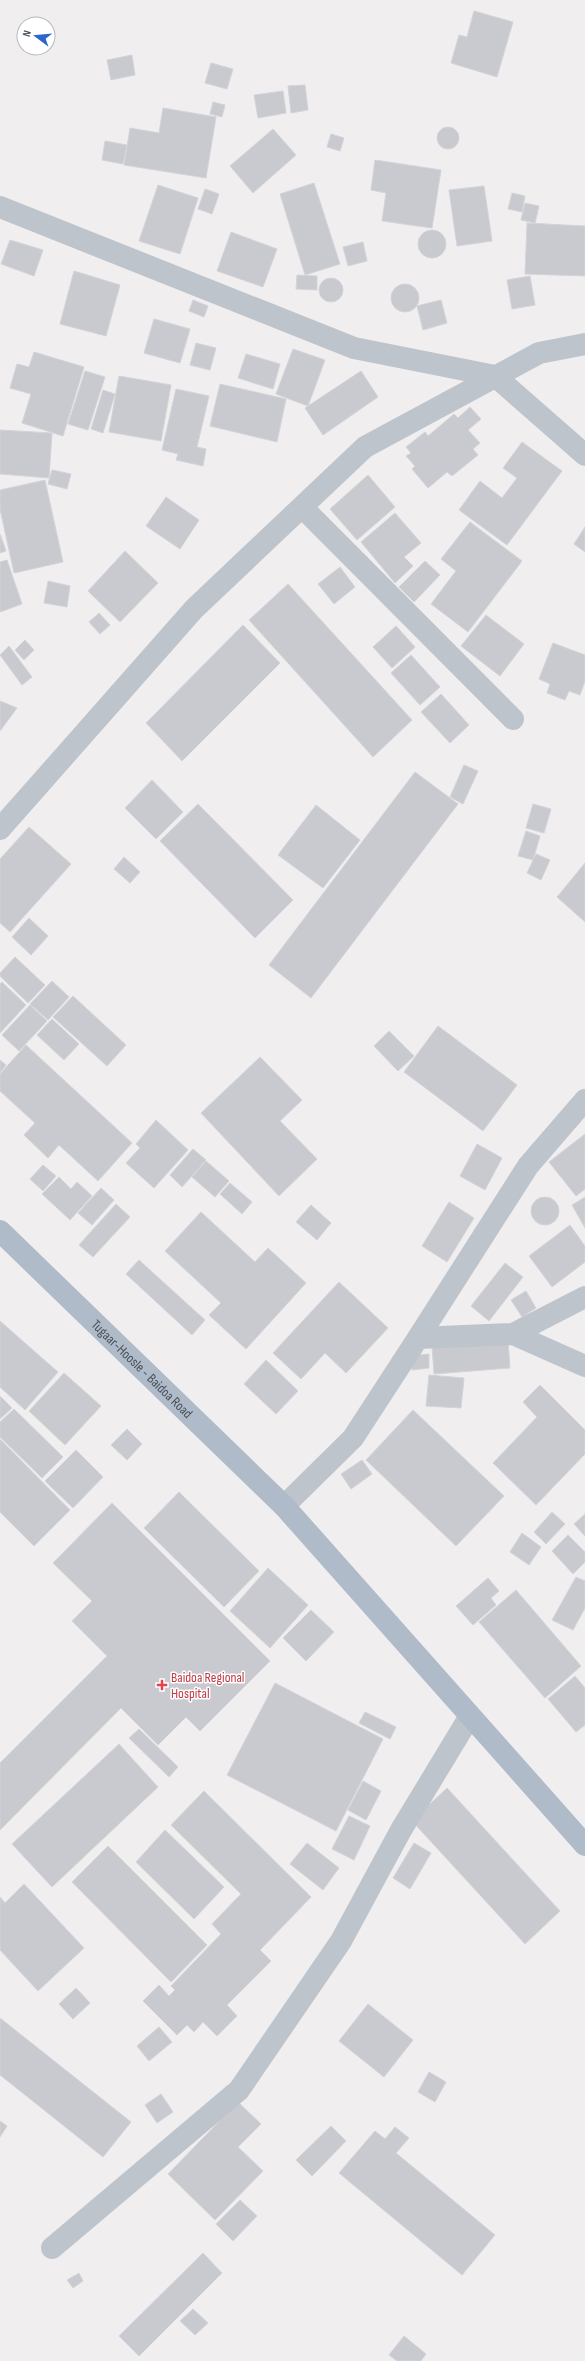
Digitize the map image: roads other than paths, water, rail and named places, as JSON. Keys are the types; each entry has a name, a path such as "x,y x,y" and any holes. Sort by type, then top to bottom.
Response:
{"main road":[{"name":"Tugaar-Hoosle - Baidoa Road","path":"0,1231 284,1506 585,1845"}],"street":[{"path":"0,207 354,348 495,376 585,454"},
{"path":"0,828 194,609 366,447 539,353 585,344"},
{"path":"302,507 513,719"},
{"path":"284,1506 354,1438 528,1166 585,1100"},
{"path":"418,1338 513,1334 585,1297"},
{"path":"513,1334 585,1366"},
{"path":"52,2248 239,2090 341,1941 401,1830 470,1716"}],"place":[{"name":"Baidoa Regional Hospital","path":"162,1685"}]}
